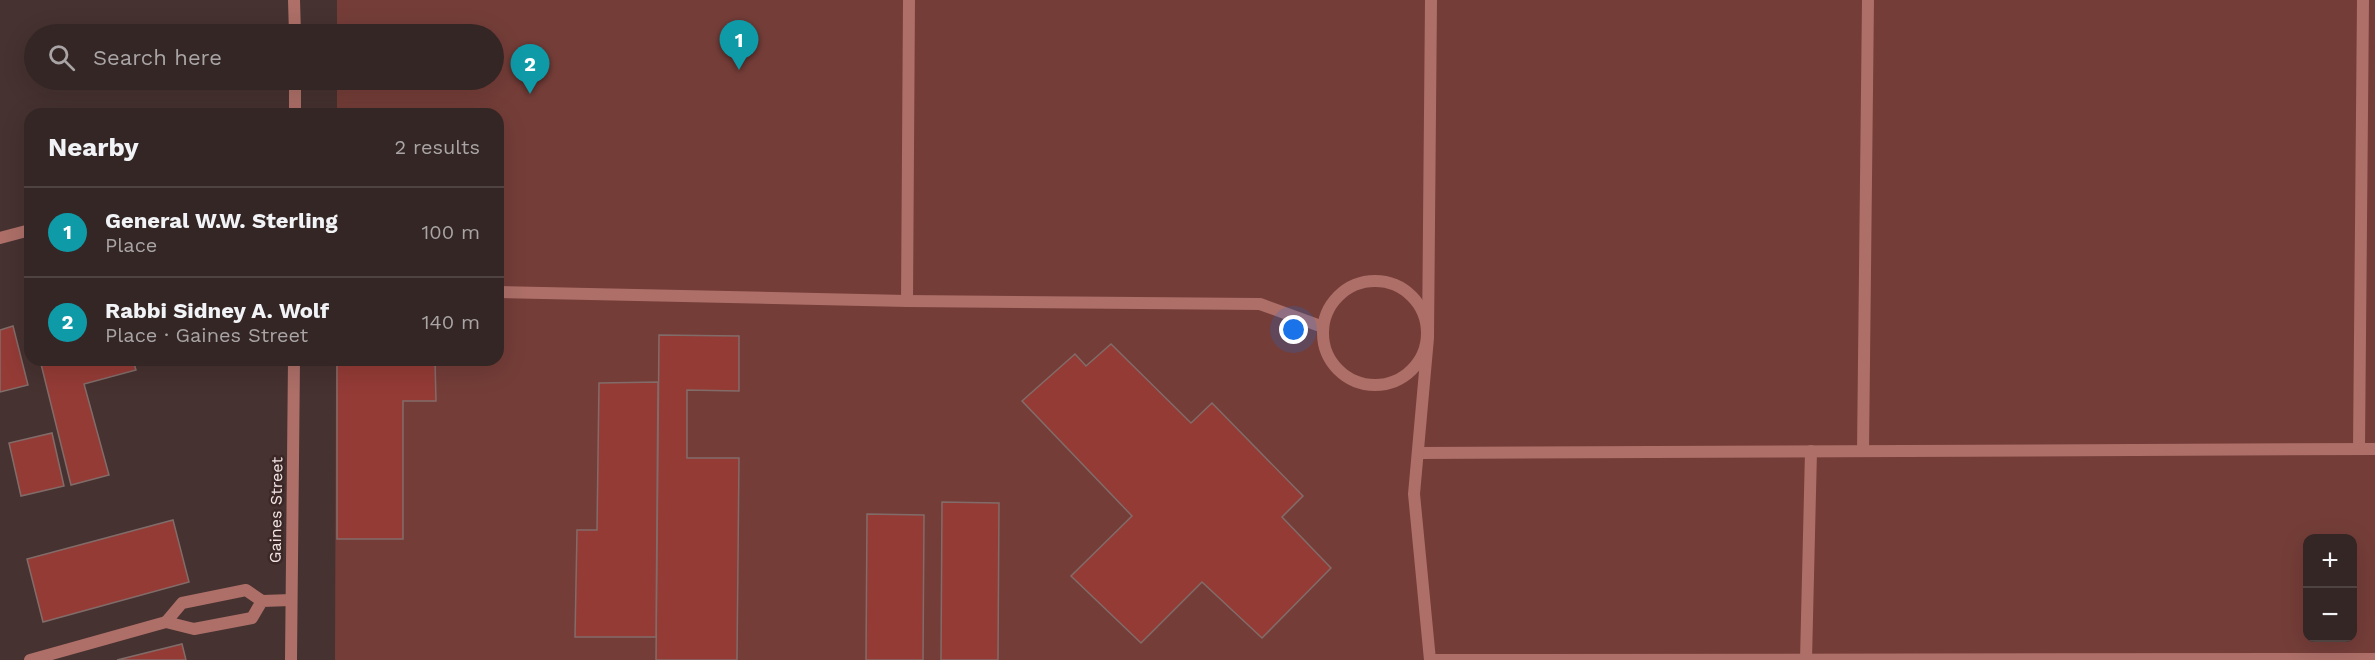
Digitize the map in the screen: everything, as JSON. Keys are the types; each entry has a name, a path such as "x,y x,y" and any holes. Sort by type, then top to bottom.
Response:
{"street":[{"path":"294,0 295,24"},
{"path":"907,301 909,0"},
{"path":"1431,0 1428,338 1414,494 1430,660 2375,659"},
{"path":"1863,451 1868,0"},
{"path":"2359,449 2363,0"},
{"path":"295,90 295,108"},
{"path":"0,238 24,232"},
{"path":"1381,280 1400,286 1416,300 1426,318 1428,338 1422,358 1409,373 1390,383 1370,385 1350,379 1335,366 1324,348 1323,327 1329,308 1342,292 1360,282 1381,280"},
{"path":"504,292 907,301 1260,304 1323,327"},
{"name":"Gaines Street","path":"291,660 294,366"},
{"path":"1418,453 2375,449"},
{"path":"1806,660 1811,452"},
{"path":"166,622 182,603 246,590 262,601 291,600"},
{"path":"30,660 166,622 194,629 252,618 262,601"}],"shaded area":[{"path":"337,0 2375,0 2375,660 335,660 336,366 504,366 504,108 337,108 337,90 504,90 504,24 337,24"}],"building":[{"path":"13,326 28,385 0,392 0,330"},
{"path":"659,335 739,336 739,391 687,390 687,458 739,458 737,660 656,660"},
{"path":"1111,344 1191,423 1212,403 1303,496 1282,517 1331,568 1262,638 1202,582 1141,643 1071,576 1132,516 1022,401 1075,354 1086,366"},
{"path":"41,366 135,366 136,370 84,384 109,475 71,485"},
{"path":"337,366 435,366 436,401 403,401 403,539 337,539"},
{"path":"658,382 656,637 575,637 577,530 597,530 599,383"},
{"path":"52,433 64,486 21,496 9,443"},
{"path":"942,502 999,503 998,660 941,660"},
{"path":"867,514 924,515 923,660 866,660"},
{"path":"173,520 189,582 43,622 27,559"},
{"path":"182,644 186,660 117,660"}],"place":[{"name":"General W.W. Sterling","path":"739,70"},
{"name":"Rabbi Sidney A. Wolf","path":"530,94"}]}
